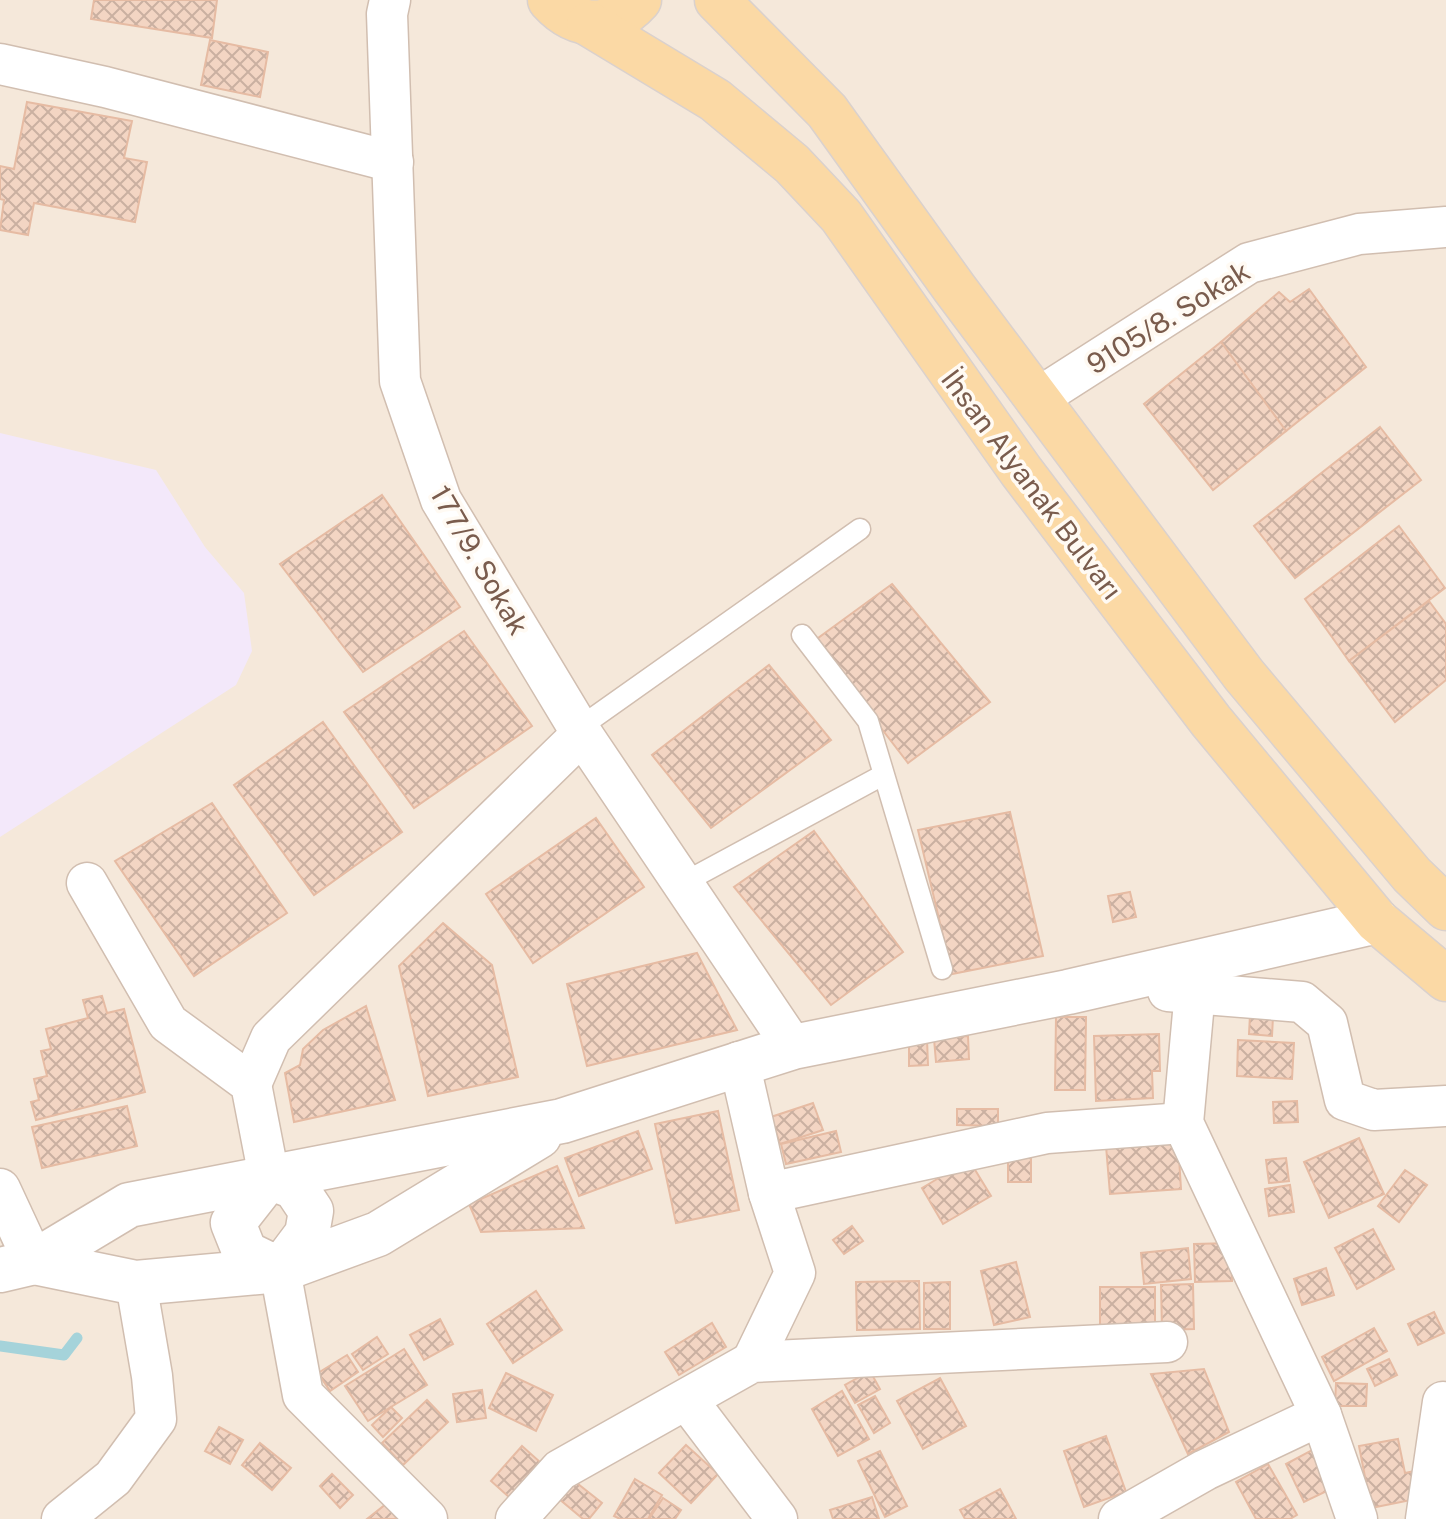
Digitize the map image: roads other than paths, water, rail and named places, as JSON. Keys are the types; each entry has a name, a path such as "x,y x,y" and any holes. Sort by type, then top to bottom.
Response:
{"main road":[{"name":"İhsan Alyanak Bulvarı","path":"550,0 574,20 589,24 715,100 792,164 841,216 914,324 1211,721 1377,921 1446,979"},
{"path":"589,24 610,22 628,12 639,0"},
{"name":"İhsan Alyanak Bulvarı","path":"717,0 739,16 827,111 1244,675 1429,880 1446,908"}],"street":[{"name":"177/9. Sokak","path":"390,0 387,14 400,381 441,500 581,731 793,1047"},
{"path":"0,64 105,87 393,162"},
{"name":"9105/8. Sokak","path":"1038,398 1249,263 1359,234 1446,227"},
{"path":"280,1270 245,1253 233,1223 269,1177 251,1084 271,1038 581,731"},
{"path":"87,883 168,1023 251,1084"},
{"path":"17,1266 129,1205 562,1121 793,1047 1068,992 1377,921"},
{"path":"1068,992 1195,991 1302,1002 1327,1023 1345,1100 1374,1110 1446,1106"},
{"path":"1195,991 1183,1123 1321,1415 1357,1519"},
{"path":"739,1062 769,1193 795,1273 752,1362"},
{"path":"17,1266 136,1283 280,1270 378,1234 562,1121"},
{"path":"769,1193 1047,1133 1183,1123"},
{"path":"269,1177 295,1187 311,1211 307,1234 280,1270 303,1395 427,1519"},
{"path":"0,1189 17,1266"},
{"path":"62,1519 113,1478 156,1419 136,1283"},
{"path":"516,1519 560,1470 752,1362 1167,1342"},
{"path":"1426,1519 1445,1397"},
{"path":"687,1400 777,1519"},
{"path":"1119,1519 1205,1470 1321,1415"}],"lane":[{"path":"581,731 860,529"},
{"path":"802,635 868,721 942,969"},
{"path":"683,883 883,775"}],"waterway":[{"path":"0,1346 64,1355 77,1338"}]}
